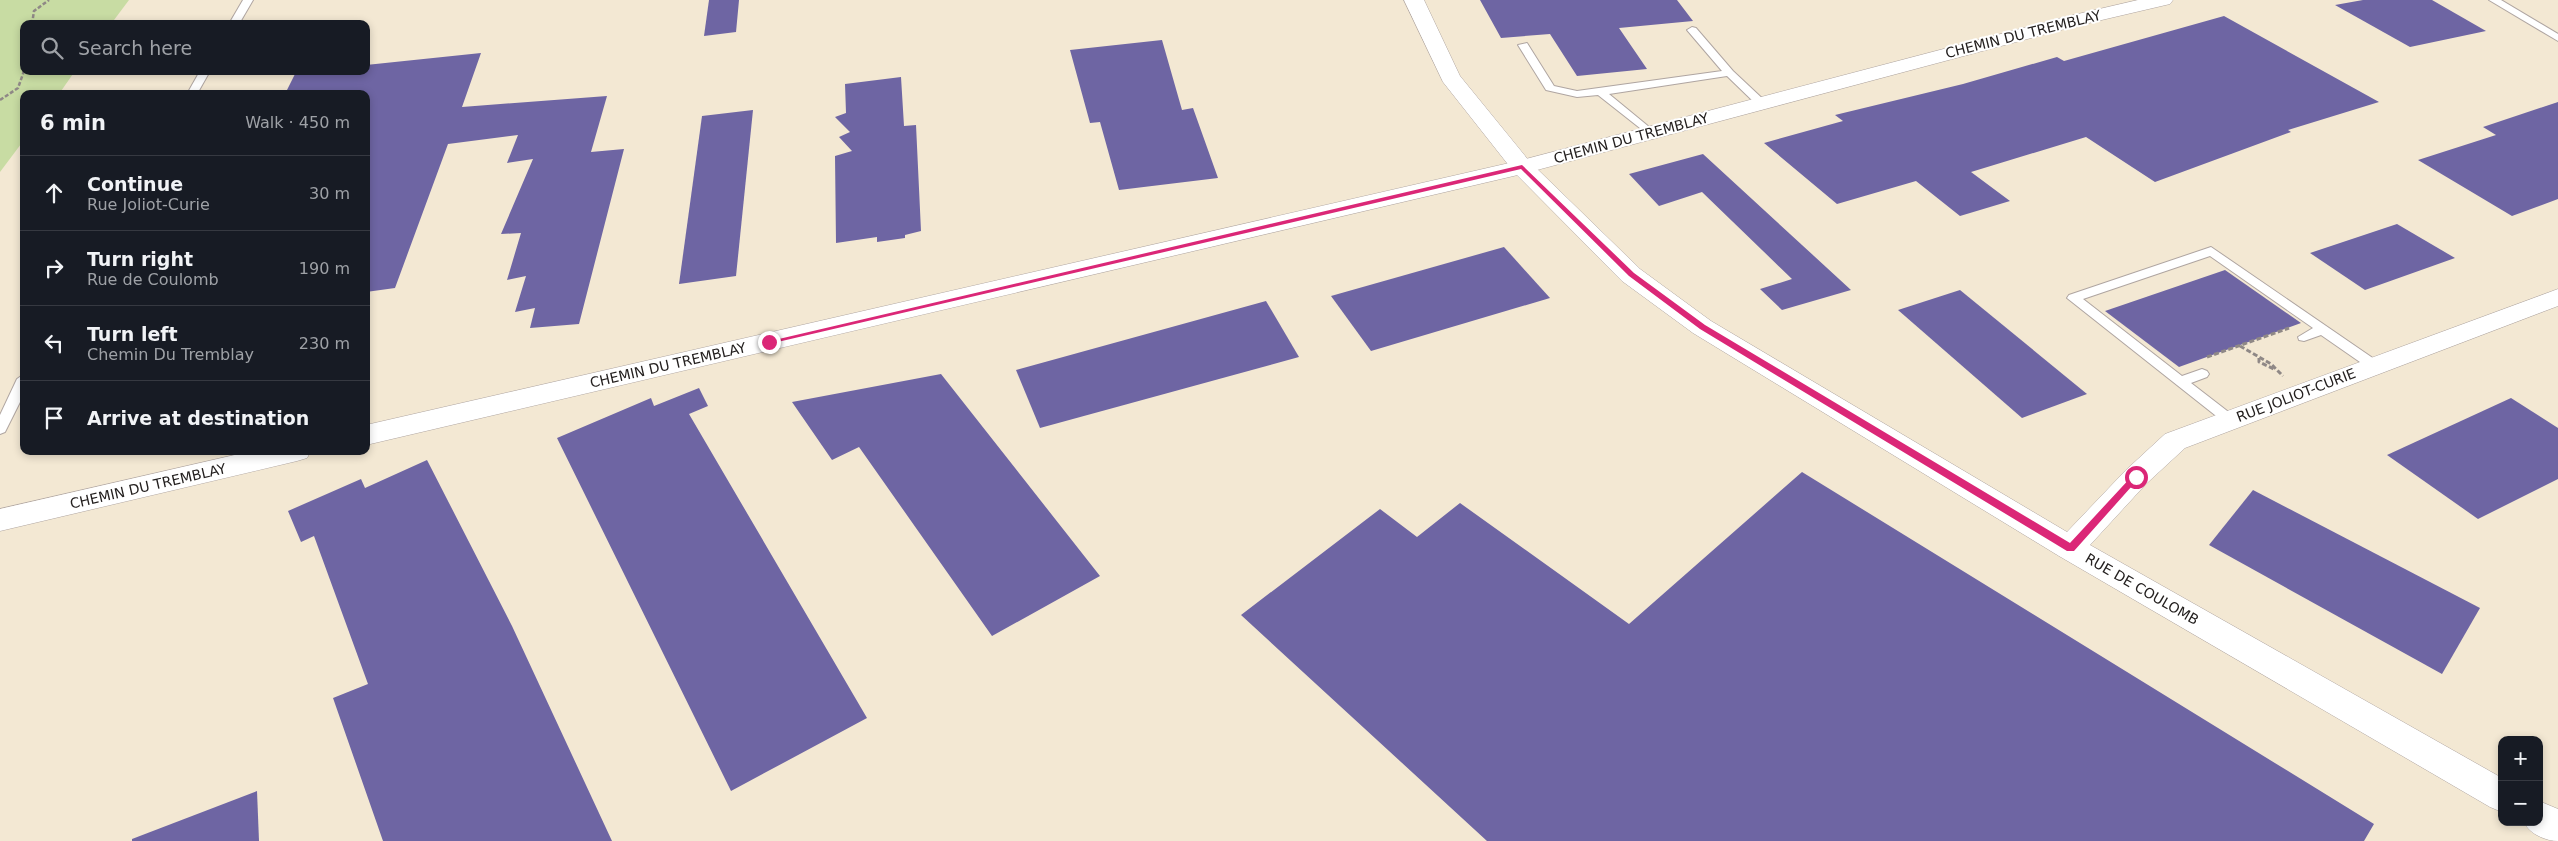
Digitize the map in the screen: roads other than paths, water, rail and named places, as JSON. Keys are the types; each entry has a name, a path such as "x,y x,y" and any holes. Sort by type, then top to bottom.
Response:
{"street":[{"name":"RUE DE COULOMB","path":"1414,0 1450,78 1522,167 1631,274 1702,327 2070,548 2498,794"},
{"name":"CHEMIN DU TREMBLAY","path":"370,434 1522,167 2072,21 2163,0"},
{"name":"RUE JOLIOT-CURIE","path":"2070,548 2136,477 2175,441 2558,297"},
{"name":"CHEMIN DU TREMBLAY","path":"0,520 279,455"},
{"path":"2543,819 2558,828"}],"lane":[{"path":"236,20 248,0"},
{"path":"2494,0 2558,38"},
{"path":"1692,30 1729,73 1761,103"},
{"path":"1523,45 1550,88 1577,94 1729,73"},
{"path":"194,90 203,75"},
{"path":"1600,92 1650,133"},
{"path":"2230,420 2073,298 2211,252 2375,366"},
{"path":"2304,337 2322,329"},
{"path":"2181,381 2202,374"},
{"path":"0,429 20,387"}]}
